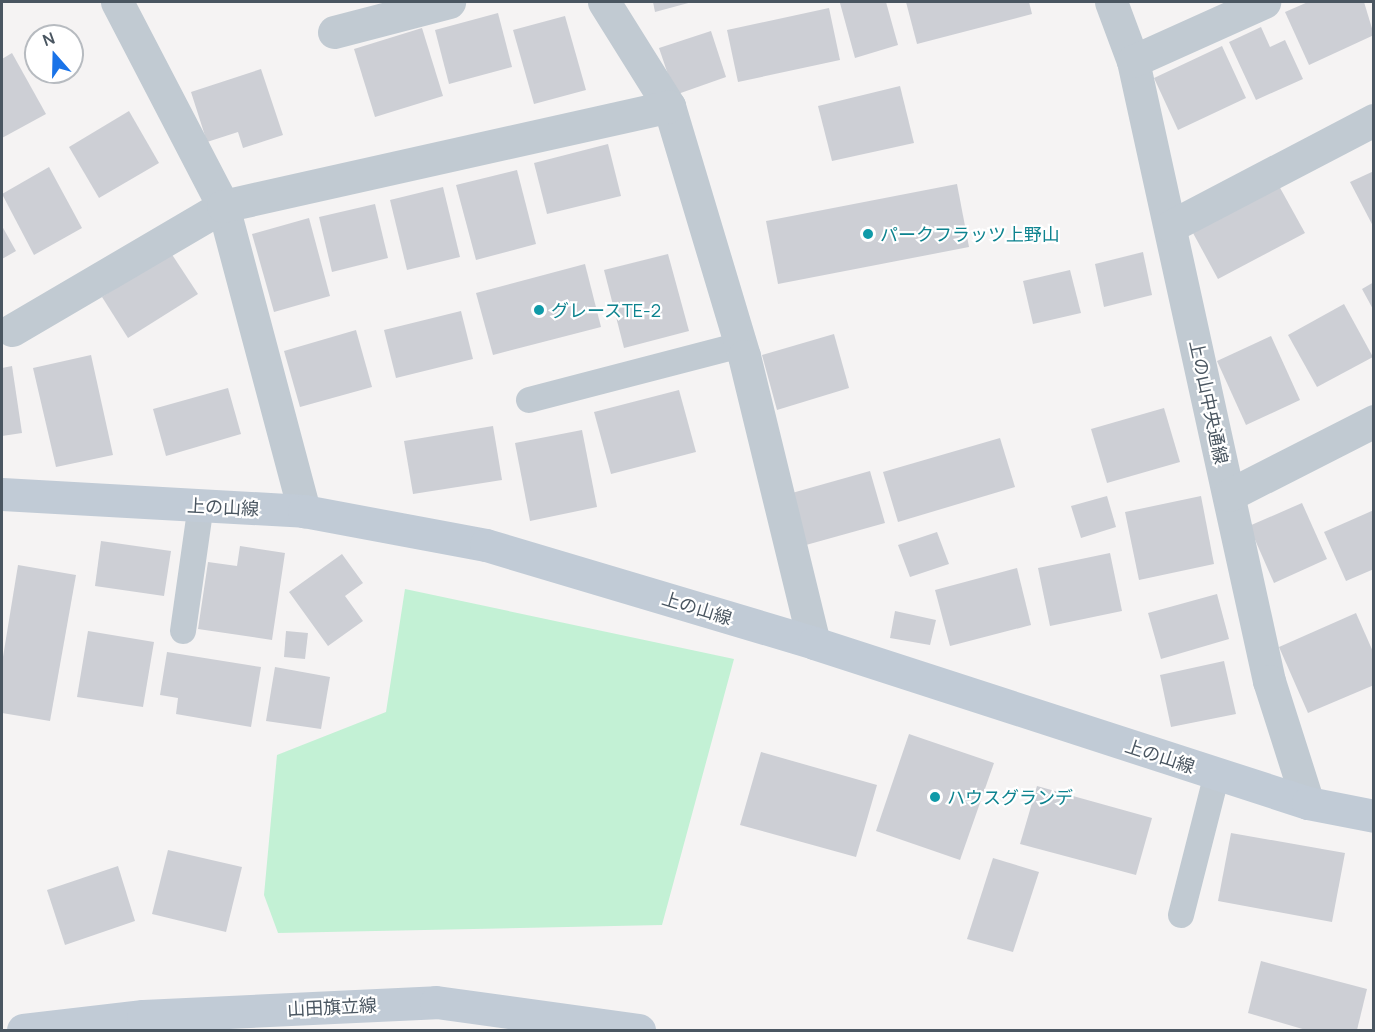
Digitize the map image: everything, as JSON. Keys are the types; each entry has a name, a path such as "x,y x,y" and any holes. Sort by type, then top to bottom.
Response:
{"street":[{"path":"117,2 223,206 304,511"},
{"path":"334,33 449,2"},
{"path":"604,2 669,106 740,345 814,643"},
{"name":"上の山中央通線","path":"1111,2 1132,61 1171,226 1269,681 1308,803"},
{"path":"1132,61 1264,2"},
{"path":"12,330 223,206 669,106"},
{"path":"1171,226 1374,120"},
{"path":"1229,495 1374,421"},
{"name":"上の山線","path":"2,494 304,511 486,545 814,643 1308,803 1374,816"},
{"name":"山田旗立線","path":"23,1030 143,1016 436,1002 639,1030"}],"lane":[{"path":"529,400 740,345"},
{"path":"183,631 201,505"},
{"path":"1181,915 1217,774"}],"green space":[{"path":"405,589 734,659 662,925 278,933 264,895 277,755 386,712"}],"building":[{"path":"653,2 692,2 655,12"},
{"path":"886,2 898,45 855,58 840,3"},
{"path":"906,2 1029,2 1032,14 917,44"},
{"path":"1308,2 1364,2 1374,35 1309,65 1285,12"},
{"path":"829,8 840,60 738,82 727,30"},
{"path":"498,13 512,67 449,84 435,30"},
{"path":"565,16 586,90 534,104 513,30"},
{"path":"1261,27 1270,47 1285,40 1303,79 1256,100 1229,42"},
{"path":"422,28 443,96 375,117 354,49"},
{"path":"711,31 726,77 675,95 659,48"},
{"path":"1222,46 1246,98 1178,130 1154,78"},
{"path":"12,53 24,75 24,84 29,84 46,114 2,138 2,59"},
{"path":"261,69 283,135 243,148 238,132 207,142 191,92"},
{"path":"900,86 914,143 832,161 818,106"},
{"path":"129,111 159,163 99,198 69,147"},
{"path":"608,144 621,196 547,214 534,163"},
{"path":"49,167 82,228 34,255 2,194"},
{"path":"517,170 536,244 476,260 456,185"},
{"path":"1374,171 1374,228 1350,182"},
{"name":"パークフラッツ上野山","path":"957,184 969,247 778,284 766,221"},
{"path":"1279,186 1305,233 1218,279 1193,233"},
{"path":"443,187 460,257 407,270 390,200"},
{"path":"375,204 388,258 332,272 319,217"},
{"path":"309,218 330,296 274,312 252,234"},
{"path":"2,226 16,251 2,259"},
{"path":"1143,252 1152,295 1104,307 1095,264"},
{"path":"171,253 198,294 128,338 102,297"},
{"path":"668,254 689,331 624,348 604,270"},
{"name":"グレースTE-2","path":"585,264 601,327 493,355 476,293"},
{"path":"1070,270 1081,313 1033,324 1023,281"},
{"path":"1374,282 1374,311 1362,289"},
{"path":"1344,304 1373,357 1317,387 1288,335"},
{"path":"461,311 473,359 396,378 384,330"},
{"path":"356,330 372,387 300,407 284,351"},
{"path":"834,334 849,388 777,410 762,355"},
{"path":"1271,336 1300,400 1246,425 1217,361"},
{"path":"91,355 113,455 56,467 33,368"},
{"path":"12,366 22,433 2,436 2,368"},
{"path":"228,388 241,434 166,456 153,409"},
{"path":"679,390 696,452 611,474 594,412"},
{"path":"1164,408 1180,462 1107,483 1091,429"},
{"path":"493,426 502,480 413,494 404,441"},
{"path":"582,430 597,507 530,521 515,443"},
{"path":"1000,438 1015,487 898,522 883,472"},
{"path":"870,471 885,523 806,545 792,493"},
{"path":"1107,496 1116,527 1081,538 1071,506"},
{"path":"1201,496 1214,564 1139,580 1125,512"},
{"path":"1302,503 1327,559 1274,583 1249,526"},
{"path":"1374,510 1374,569 1346,581 1324,532"},
{"path":"937,532 949,564 910,577 898,545"},
{"path":"101,541 171,551 164,596 95,586"},
{"path":"240,546 285,553 272,640 198,629 208,562 237,566"},
{"path":"1110,553 1122,611 1050,626 1038,568"},
{"path":"342,554 363,583 345,596 363,621 328,646 289,592"},
{"path":"18,565 76,575 50,721 2,713 2,663"},
{"path":"1017,568 1031,625 950,646 935,590"},
{"path":"1217,594 1229,639 1161,659 1148,613"},
{"path":"895,611 936,620 930,645 890,638"},
{"path":"1356,613 1374,654 1374,685 1308,713 1279,647"},
{"path":"88,631 154,642 143,707 77,697"},
{"path":"286,631 308,633 305,659 284,657"},
{"path":"167,652 261,667 251,727 176,714 178,698 160,695"},
{"path":"1224,661 1236,714 1171,727 1160,675"},
{"path":"275,667 330,677 321,729 266,721"},
{"name":"ハウスグランデ","path":"909,734 994,763 960,860 876,831"},
{"path":"761,752 877,785 856,857 740,825"},
{"path":"1037,786 1152,818 1136,875 1020,844"},
{"path":"1231,833 1345,853 1332,922 1218,901"},
{"path":"168,850 242,867 226,932 152,914"},
{"path":"993,858 1039,872 1013,952 967,939"},
{"path":"118,866 135,921 65,945 47,890"},
{"path":"1261,961 1367,989 1357,1030 1306,1030 1248,1013"}],"place":[{"name":"パークフラッツ上野山","path":"868,234"},
{"name":"グレースTE-2","path":"539,310"},
{"name":"ハウスグランデ","path":"935,797"}]}
